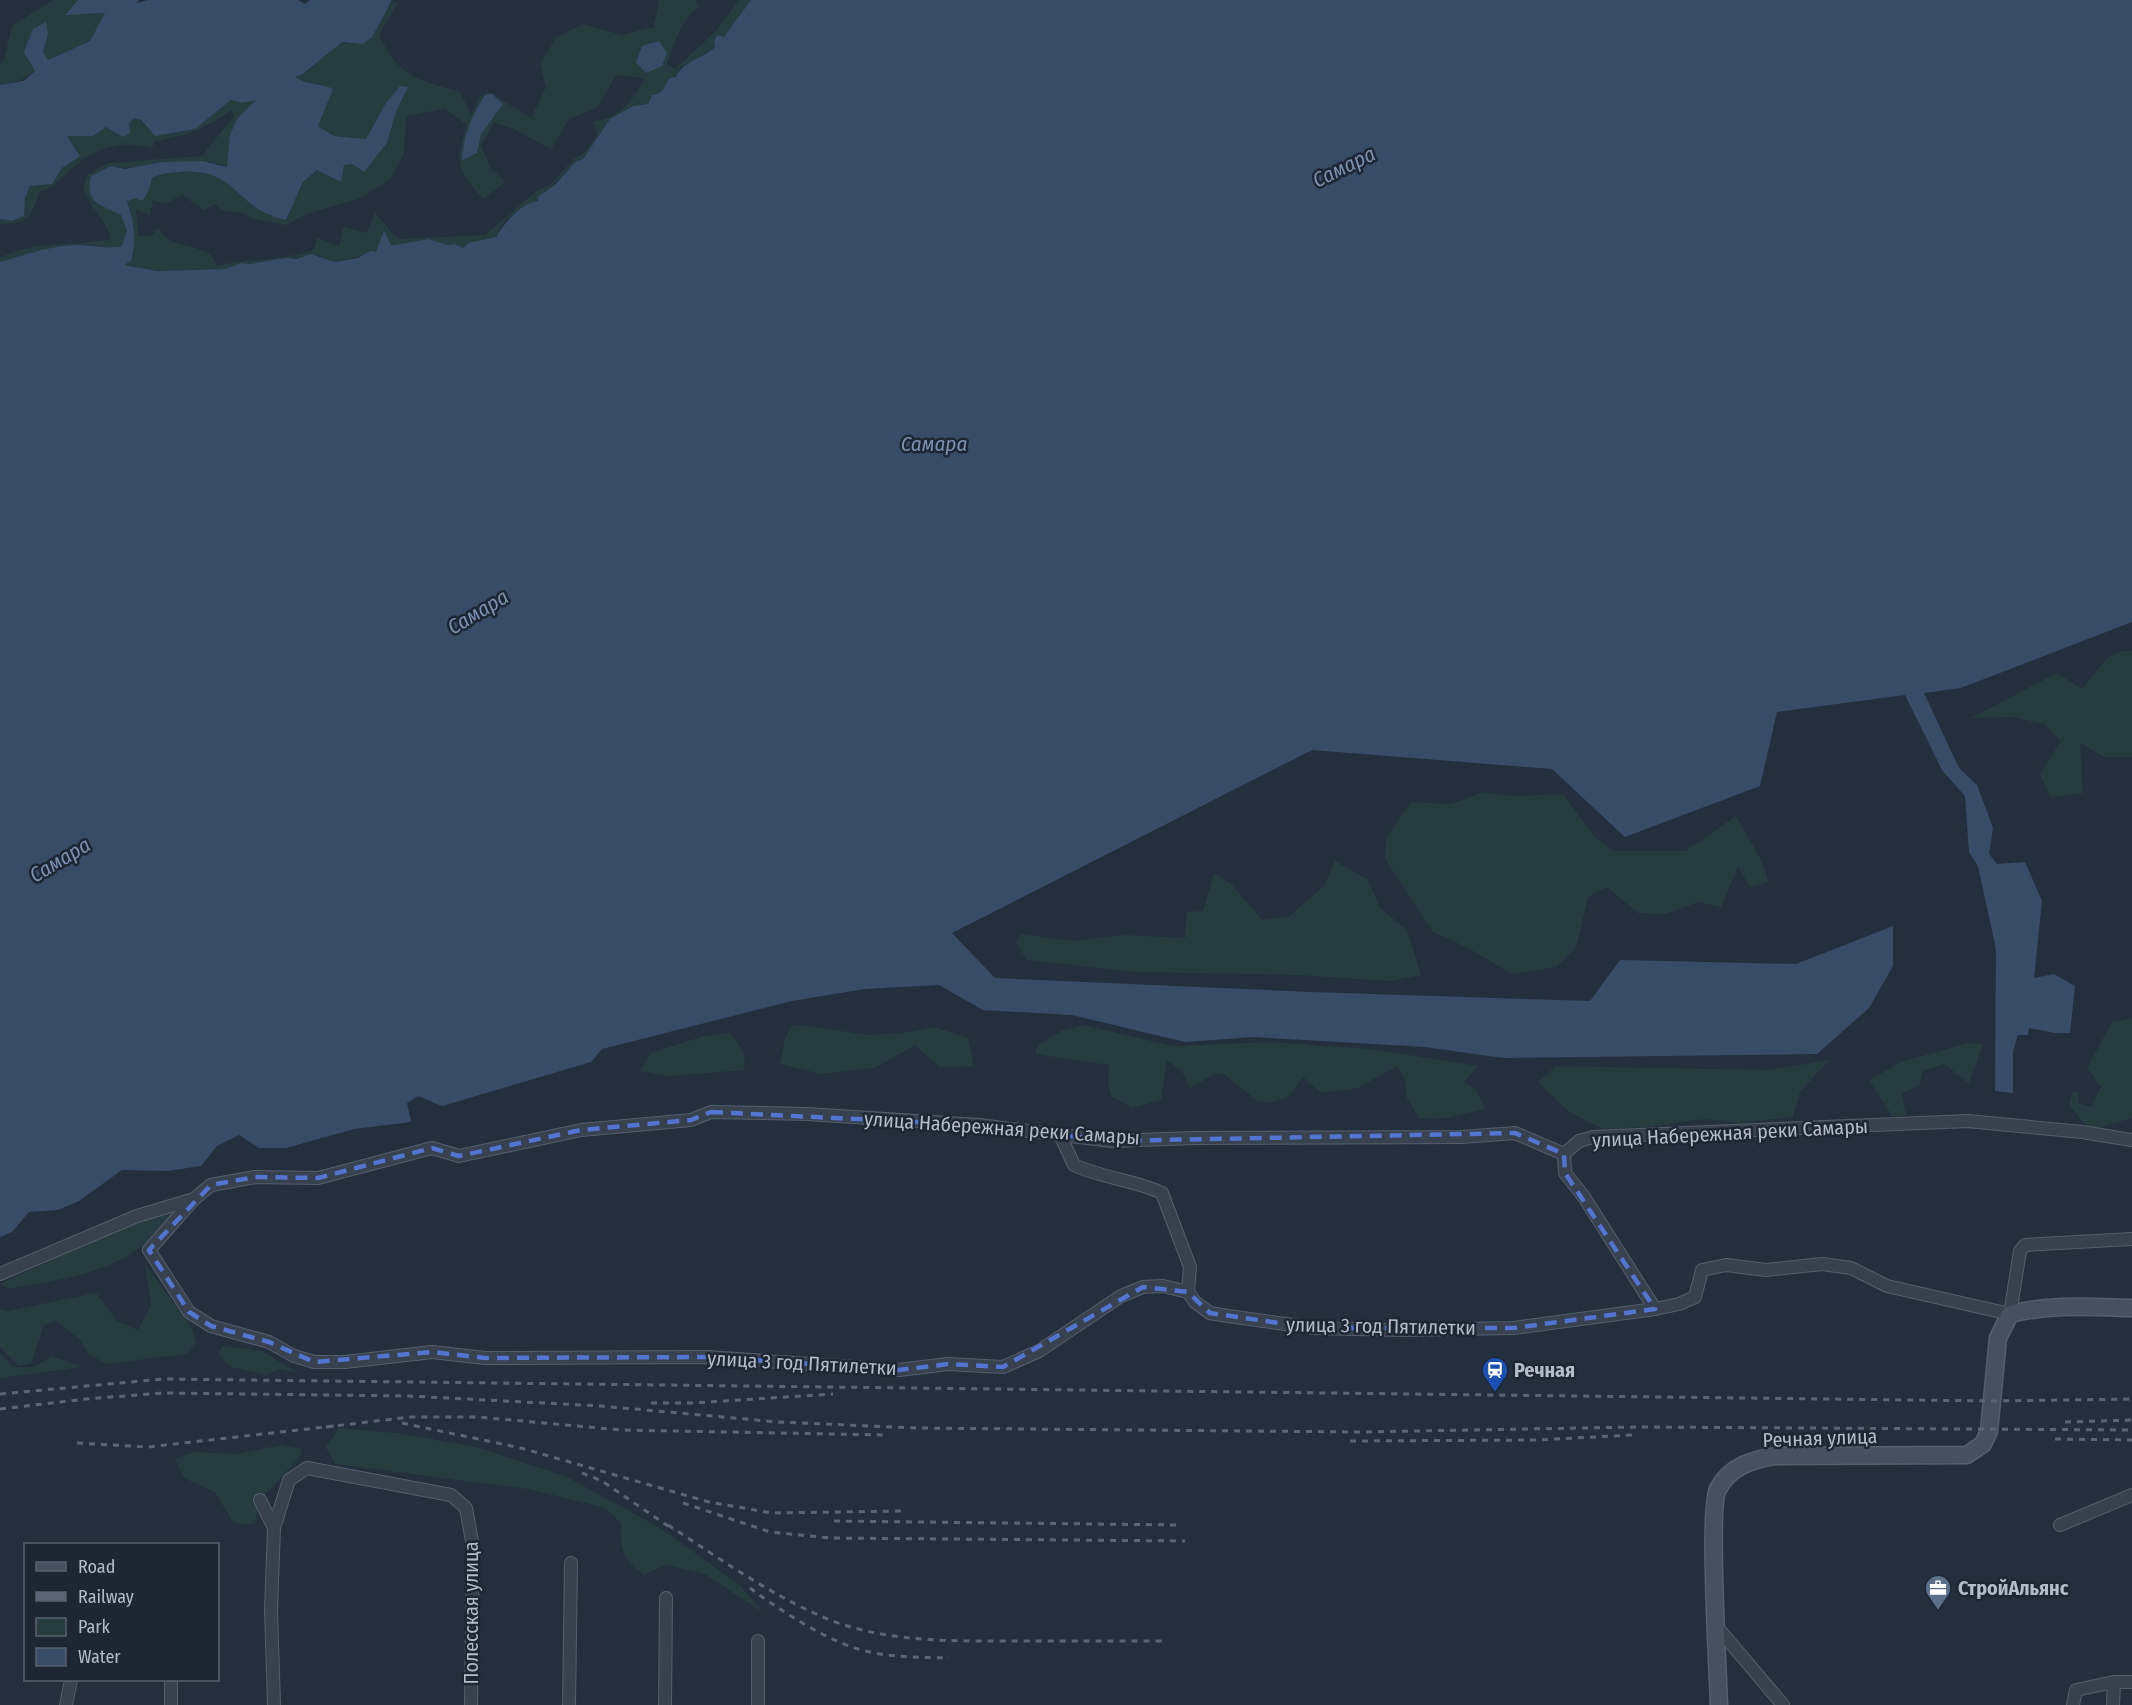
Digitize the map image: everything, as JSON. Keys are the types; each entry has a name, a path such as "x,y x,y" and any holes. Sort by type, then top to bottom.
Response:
{"street":[{"name":"улица Набережная реки Самары","path":"0,1274 137,1216 194,1199 211,1185 255,1177 318,1178 432,1148 459,1156 581,1130 691,1120 711,1112 807,1114 1059,1133 1112,1141 1462,1137 1515,1133 1564,1154 1579,1142 1593,1137 1968,1122 2082,1132 2132,1140"},
{"path":"1059,1133 1074,1165 1097,1176 1149,1187 1162,1193 1190,1267 1188,1292"},
{"path":"1564,1154 1565,1173 1584,1197 1655,1309"},
{"name":"улица 3 год Пятилетки","path":"194,1199 149,1250 189,1312 211,1326 269,1341 294,1356 314,1362 345,1362 432,1352 485,1358 708,1358 899,1370 948,1364 1003,1367 1039,1351 1132,1291 1143,1287 1163,1286 1188,1292 1195,1302 1210,1313 1314,1328 1514,1328 1679,1304 1695,1297 1702,1270 1725,1265 1766,1270 1822,1264 1851,1268 1887,1286 2010,1314"},
{"path":"2132,1239 2025,1245 2020,1251 2010,1314 2067,1306 2132,1308"},
{"name":"Речная улица","path":"1719,1705 1714,1527 1717,1490 1734,1468 1775,1456 1967,1455 1983,1444 1990,1424 1998,1338 2010,1314"},
{"name":"Полесская улица","path":"274,1528 289,1480 307,1468 451,1495 466,1508 473,1547 471,1705"},
{"path":"2060,1525 2132,1495"},
{"path":"260,1500 274,1528 271,1610 274,1705"},
{"path":"569,1705 571,1563"},
{"path":"665,1705 666,1598"},
{"path":"1718,1628 1782,1705"},
{"path":"758,1641 758,1705"},
{"path":"66,1705 71,1681"},
{"path":"171,1681 171,1705"},
{"path":"2113,1705 2114,1682"},
{"path":"2073,1705 2076,1690 2114,1682 2132,1682"}],"highlighted area":[{"path":"711,1112 979,1125 1112,1141 1515,1133 1564,1154 1565,1173 1655,1309 1514,1328 1402,1330 1314,1328 1210,1313 1188,1292 1143,1287 1003,1367 948,1364 899,1370 708,1357 485,1358 432,1352 314,1362 269,1342 211,1326 189,1312 149,1250 211,1185 255,1177 318,1178 432,1148 459,1156 581,1130 691,1120"}],"green space":[{"path":"53,0 78,0 65,14 106,13 90,41 48,60 43,53 48,34 34,70 23,79 0,85 0,64 4,60 12,26"},
{"path":"392,0 397,3 379,35 386,49 402,68 421,80 460,92 471,115 478,99 488,91 531,118 546,87 540,63 557,37 583,24 622,35 654,27 659,0 695,0 699,6 683,25 667,64 675,69 716,31 738,0 751,0 724,38 718,35 715,47 680,68 676,77 648,104 633,106 610,119 583,159 575,162 538,201 525,206 505,221 497,234 490,239 463,249 428,239 391,245 384,232 376,252 335,262 317,255 250,264 242,263 225,269 157,271 124,265 132,215 127,200 149,190 152,178 156,176 179,172 199,172 214,176 226,182 256,208 286,220 303,182 317,170 341,182 344,165 352,164 363,172 387,143 396,112 408,87 366,139 334,136 318,126 326,108 323,85 303,82 295,77 304,74 342,42 352,43 393,3","holes":["616,75 645,78 625,107 611,117 593,121 597,135 584,153 574,159 550,185 538,190 485,235 398,239 375,213 367,233 343,227 339,246 317,238 314,250 302,254 217,266 214,259 203,250 174,242 167,238 159,228 151,236 139,236 136,210 150,215 153,200 165,204 182,195 204,210 216,204 223,211 242,213 258,220 287,225 304,215 361,198 391,178 404,153 406,116 445,109 467,125 461,148 460,165 468,181 484,199 505,182 490,167 481,145 494,123 512,128 551,149 569,119 598,107"]},
{"path":"231,100 242,103 256,100 233,130 227,167 198,161 125,168 111,166 94,202 121,215 127,231 122,246 65,246 0,262 0,258 13,252 40,246 111,239 106,225 83,188 87,175 109,163 202,156 234,116 232,110 195,131 155,141 152,148 122,145 93,153 84,158 56,184 39,193 27,218 23,221 0,224 0,219 11,221 31,186 52,184 62,168 79,156 67,136 93,136 105,127 113,130 129,123 134,118 140,120 155,136 195,129"},
{"path":"2123,651 2132,651 2132,757 2104,757 2080,743 2083,793 2050,797 2040,774 2061,741 2044,724 2014,717 1971,718 2057,673 2082,689 2107,658"},
{"path":"1484,792 1513,796 1563,794 1594,836 1613,851 1686,851 1736,816 1761,860 1769,882 1750,887 1738,867 1721,907 1698,902 1666,914 1638,913 1607,887 1588,897 1576,948 1556,967 1512,974 1468,948 1433,932 1385,859 1386,838 1411,802 1451,804"},
{"path":"1335,861 1367,879 1381,909 1407,930 1421,975 1389,981 1298,975 1137,972 1027,960 1016,943 1021,934 1073,941 1123,935 1185,938 1187,912 1203,911 1214,873 1232,885 1262,920 1288,917 1324,886"},
{"path":"2132,1018 2132,1118 2090,1130 2069,1105 2072,1092 2079,1091 2078,1103 2091,1107 2101,1087 2087,1068 2112,1022"},
{"path":"803,1025 867,1035 903,1033 934,1027 968,1038 974,1066 939,1067 915,1045 875,1068 821,1074 780,1064 785,1039 791,1026"},
{"path":"1084,1025 1172,1046 1271,1042 1372,1049 1478,1066 1464,1082 1475,1089 1486,1109 1447,1118 1420,1119 1406,1096 1405,1079 1397,1066 1358,1088 1321,1093 1303,1077 1289,1097 1269,1103 1257,1101 1224,1074 1216,1073 1190,1088 1183,1073 1167,1060 1161,1100 1132,1108 1111,1096 1108,1085 1109,1065 1035,1054 1038,1045 1061,1031"},
{"path":"730,1033 744,1054 744,1070 669,1076 640,1071 651,1053 704,1036"},
{"path":"1969,1043 1983,1044 1969,1083 1944,1064 1923,1071 1919,1086 1902,1093 1906,1115 1892,1116 1869,1080 1901,1062"},
{"path":"1829,1060 1800,1092 1793,1117 1738,1123 1705,1119 1644,1127 1603,1129 1568,1111 1538,1082 1556,1066 1770,1070"},
{"path":"176,1208 170,1218 146,1242 129,1255 111,1264 71,1277 8,1289 0,1284 126,1226"},
{"path":"145,1264 192,1328 196,1344 186,1354 106,1364 89,1354 79,1339 55,1320 44,1325 31,1363 19,1366 0,1347 0,1309 8,1311 96,1293 117,1321 138,1330 151,1305"},
{"path":"223,1346 262,1351 298,1373 279,1369 267,1375 231,1367 220,1356 219,1351"},
{"path":"0,1352 12,1367 34,1367 52,1356 82,1367 0,1378"},
{"path":"339,1428 396,1433 476,1447 565,1476 660,1528 740,1585 762,1612 705,1574 666,1565 644,1575 631,1564 624,1553 621,1523 606,1508 528,1489 335,1464 326,1447"},
{"path":"281,1445 302,1449 298,1459 260,1500 255,1523 244,1525 233,1522 215,1492 184,1478 175,1459 195,1452 237,1454"}],"water":[{"name":"Самара","path":"78,0 139,0 136,3 148,0 298,0 305,4 310,0 392,0 372,37 363,44 342,42 303,74 295,77 333,89 318,126 334,136 366,139 386,103 400,86 408,87 396,112 387,143 364,172 352,164 344,165 341,182 317,170 303,182 286,220 256,208 226,182 214,176 199,172 179,172 152,178 149,190 142,201 136,198 127,201 133,223 134,245 131,261 124,265 157,271 225,269 242,263 296,259 311,254 335,262 358,258 370,251 376,252 384,230 391,245 428,239 448,245 455,244 463,248 469,243 496,237 514,214 538,201 539,196 555,185 575,162 583,159 610,119 633,106 648,104 652,95 662,91 670,78 676,77 683,67 715,47 714,41 717,35 724,37 751,0 2132,0 2132,622 1961,688 1924,693 1959,768 1977,785 1993,828 1989,854 1997,864 2025,862 2042,901 2034,978 2054,974 2075,986 2070,1033 2055,1033 2029,1028 2028,1035 2018,1035 2013,1051 2013,1093 1995,1091 1996,949 1978,866 1969,852 1965,796 1942,770 1905,695 1777,712 1760,786 1625,837 1552,769 1312,750 952,933 995,978 1310,992 1590,1001 1620,960 1796,964 1893,926 1893,966 1869,1008 1817,1054 1503,1058 1425,1047 1253,1037 1185,1042 1072,1015 983,1010 939,985 865,989 792,1001 602,1049 591,1062 442,1106 418,1096 407,1103 411,1122 354,1129 286,1148 259,1148 239,1135 217,1146 201,1166 167,1171 122,1170 79,1201 58,1210 29,1212 12,1232 0,1237 0,262 56,247 122,246 127,231 121,215 100,205 92,198 91,176 111,166 125,169 163,162 202,161 227,167 230,135 237,119 256,100 242,103 231,100 195,129 155,136 141,120 134,118 129,123 130,133 123,137 106,127 93,136 67,136 80,156 62,168 52,184 30,186 25,197 24,216 11,221 0,219 0,85 24,81 35,71 24,52 33,29 46,22 48,34 43,52 48,60 90,41 105,13 65,15"},
{"path":"659,41 667,53 662,66 646,73 636,62 642,46"},
{"path":"492,94 503,104 481,134 477,153 462,160 464,143 472,118 485,95"}],"railway":[{"path":"0,1394 163,1379 1993,1401 2132,1399"},
{"path":"0,1409 163,1393 409,1396 601,1406 778,1422 916,1428 1360,1432 1638,1427 2132,1430"},
{"path":"651,1403 693,1403 833,1394"},
{"path":"326,1427 410,1417 478,1417 621,1430 885,1435"},
{"path":"2065,1422 2132,1420"},
{"path":"402,1423 521,1448 709,1502 772,1513 902,1511"},
{"path":"77,1443 148,1447 334,1426"},
{"path":"1350,1441 1536,1440 1632,1435"},
{"path":"2055,1439 2132,1440"},
{"path":"582,1473 602,1481 674,1530"},
{"path":"683,1503 770,1532 830,1538 1185,1541"},
{"path":"834,1521 1179,1525"},
{"path":"668,1525 784,1598 825,1618 872,1632 944,1640 1163,1641"},
{"path":"750,1588 802,1623 858,1649 881,1654 949,1658"}],"place":[{"name":"Речная","path":"1495,1393"},
{"name":"СтройАльянс","path":"1938,1611"}]}
